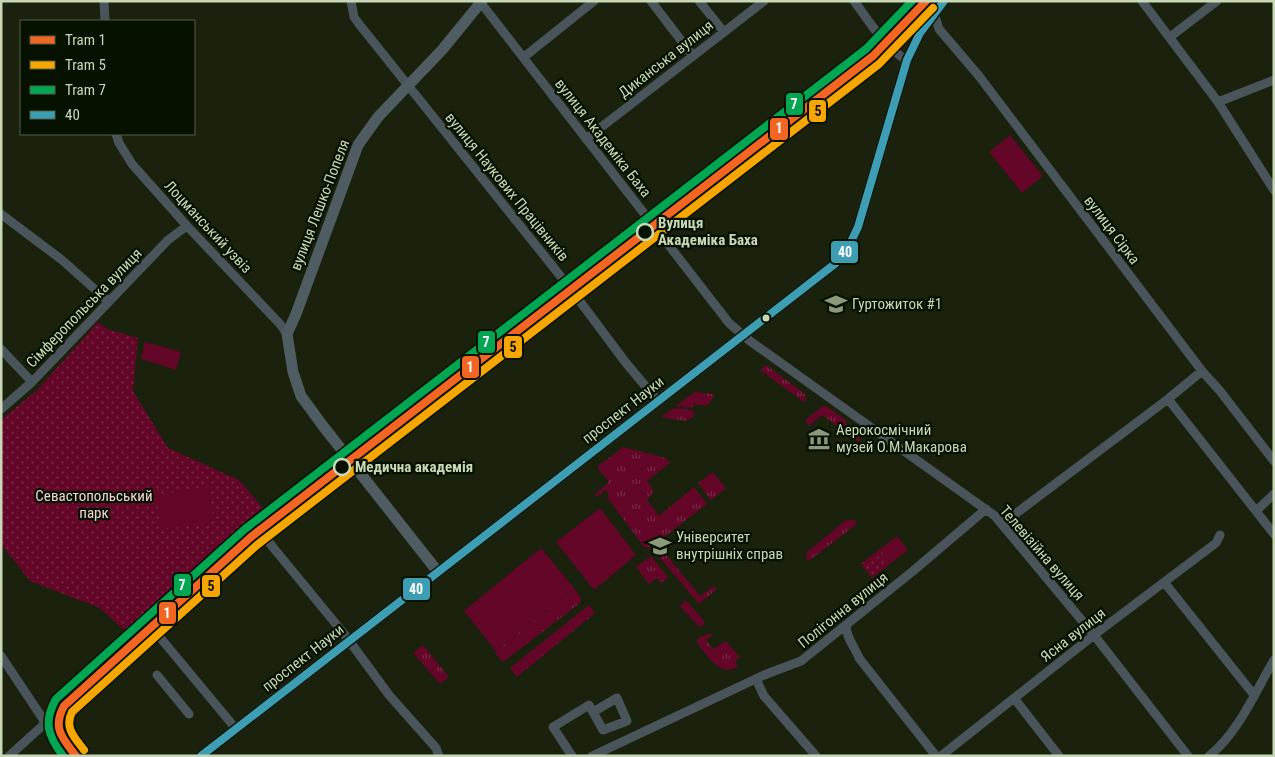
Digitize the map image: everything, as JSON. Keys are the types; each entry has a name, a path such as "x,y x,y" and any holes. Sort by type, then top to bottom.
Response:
{"main road":[{"name":"проспект Науки","path":"201,756 836,263 851,244 863,210 907,60 920,33 944,1"},
{"name":"вулиця Лешко-Попеля","path":"287,334 358,145 370,127 442,50 481,2"},
{"path":"287,334 293,372 301,396 438,572"}],"street":[{"path":"104,1 105,20"},
{"path":"351,1 354,17 409,85"},
{"path":"524,57 594,1"},
{"path":"651,1 693,56"},
{"path":"698,1 724,32"},
{"name":"Диканська вулиця","path":"586,139 764,1"},
{"path":"854,1 885,42 897,54 907,60"},
{"path":"1142,1 1218,102 1274,190"},
{"path":"1170,37 1217,1"},
{"name":"вулиця Академіка Баха","path":"481,2 729,323 742,335"},
{"name":"вулиця Сірка","path":"934,13 939,29 979,76 1202,371 1220,391 1274,461"},
{"path":"9,756 48,725 147,621 258,529 862,62 885,42"},
{"path":"1218,102 1274,80"},
{"name":"вулиця Наукових Працівників","path":"409,85 570,288 626,363 658,401"},
{"name":"Лоцманський узвіз","path":"116,135 132,164 186,226 280,324 287,334"},
{"path":"1,214 62,260 108,301"},
{"name":"Сімферопольська вулиця","path":"1,409 32,382 168,240 186,226"},
{"name":"Телевізійна вулиця","path":"742,335 995,516 1094,636 1188,756"},
{"path":"1,349 32,382"},
{"path":"1002,524 1168,399 1202,371"},
{"path":"1168,399 1274,534"},
{"path":"1256,511 1274,494"},
{"name":"Полігонна вулиця","path":"592,756 756,679 801,661 913,571 986,509"},
{"path":"258,529 349,641 389,696 436,748 439,756"},
{"name":"Ясна вулиця","path":"941,756 1216,543 1220,535"},
{"path":"1164,582 1254,696"},
{"path":"147,621 236,729"},
{"path":"846,625 846,631 860,658 936,756"},
{"path":"1,656 68,756"},
{"path":"1209,756 1216,750 1243,715 1274,660"},
{"path":"157,675 189,714"},
{"path":"756,679 764,696 816,756"},
{"path":"1014,698 1060,756"},
{"path":"572,756 553,727 589,705 593,712"},
{"path":"48,725 67,740 80,756"}],"green space":[{"path":"1010,135 1043,176 1022,193 989,152"},
{"name":"Севастопольський парк","path":"98,322 107,329 138,338 133,391 168,448 239,480 264,509 127,633 100,608 30,581 1,544 1,420 37,390"},
{"path":"145,342 181,352 176,370 141,359"},
{"path":"766,365 805,394 806,399 804,402 760,370"},
{"path":"695,392 712,394 714,396 706,406 694,404 692,408 675,406"},
{"path":"823,406 826,406 846,420 846,425 858,434 857,436 861,439 859,442 822,415 809,426 805,420"},
{"path":"674,408 692,410 694,416 686,421 661,417"},
{"path":"623,447 666,458 670,463 647,481 654,491 647,500 659,516 694,487 707,504 650,548 644,547 607,497 609,494 605,490 597,497 595,494 609,482 597,467"},
{"path":"713,472 726,488 711,500 698,483"},
{"path":"209,487 214,521 161,529 156,495"},
{"path":"600,508 636,555 594,590 556,542"},
{"path":"846,520 855,520 857,524 810,560 806,559 807,552"},
{"path":"897,536 908,550 891,563 880,549"},
{"path":"669,540 672,543 663,551 700,596 714,586 717,589 699,604 655,552"},
{"path":"541,548 574,588 496,651 464,611"},
{"path":"880,549 891,563 872,578 861,564"},
{"path":"651,556 668,577 661,583 657,578 649,584 636,567"},
{"path":"574,588 581,598 580,603 503,662 495,653 496,651"},
{"path":"686,600 705,624 699,627 680,606"},
{"path":"589,605 595,613 517,677 510,668"},
{"path":"709,633 713,635 706,640 713,649 726,641 740,657 736,660 737,667 725,669 714,664 697,641 698,638"},
{"path":"423,645 449,677 440,684 413,653"}],"tram line":[{"name":"7","path":"63,756 54,742 49,729 49,715 56,699 245,529 866,49 912,1"},
{"name":"1","path":"76,756 60,732 60,714 64,706 251,537 873,56 926,1"},
{"name":"5","path":"84,750 70,728 69,723 72,712 257,545 879,64 933,8"}],"transit line":[{"name":"40","path":"201,756 836,263 848,248 858,227 907,60 920,33 944,1"}],"place":[{"name":"Вулиця Академіка Баха","path":"645,232"},
{"name":"Гуртожиток #1","path":"836,304"},
{"name":"Аерокосмічний музей О.М.Макарова","path":"819,439"},
{"name":"Медична академія","path":"342,467"},
{"name":"Університет внутрішніх справ","path":"660,546"}]}
